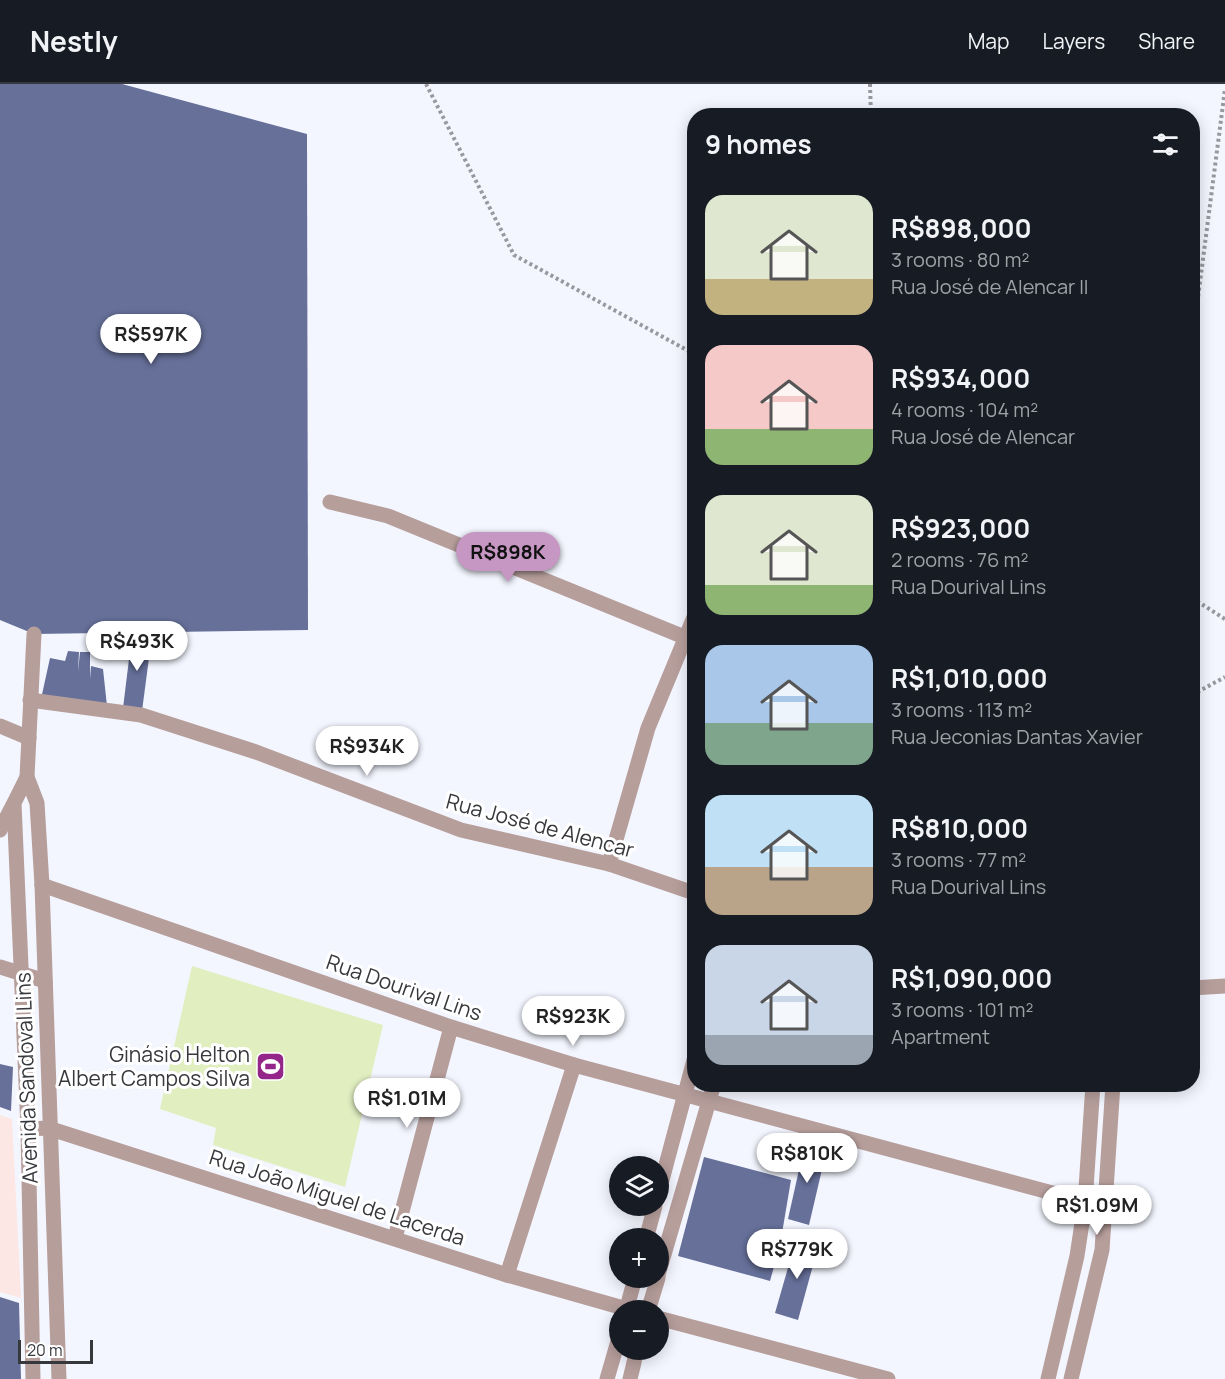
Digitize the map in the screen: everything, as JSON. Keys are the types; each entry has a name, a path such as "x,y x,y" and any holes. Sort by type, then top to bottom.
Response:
{"street":[{"path":"330,502 388,516 687,637"},
{"name":"Avenida Sandoval Lins","path":"33,1379 28,1130 14,803 27,777 34,634"},
{"path":"609,864 648,728 687,647"},
{"name":"Rua José de Alencar","path":"30,700 141,715 256,752 461,830 609,864 687,891"},
{"path":"0,726 29,738"},
{"name":"Avenida Sandoval Lins","path":"27,777 37,803 42,885 48,1128 59,1379"},
{"path":"0,830 14,803"},
{"name":"Rua Dourival Lins","path":"42,885 451,1027 574,1065 1105,1207"},
{"path":"0,967 45,981"},
{"path":"1200,988 1225,986"},
{"path":"395,1238 451,1027"},
{"path":"507,1275 574,1065"},
{"path":"669,1158 688,1092"},
{"path":"669,1239 712,1092"},
{"path":"1048,1379 1077,1256 1085,1203 1093,1092"},
{"path":"1071,1379 1102,1250 1112,1092"},
{"name":"Rua João Miguel de Lacerda","path":"28,1130 48,1128 507,1275 609,1304"},
{"path":"669,1321 888,1379"},
{"path":"607,1379 612,1360"},
{"path":"630,1379 635,1360"}],"path":[{"path":"426,84 514,255 687,350"},
{"path":"870,84 871,108"},
{"path":"1200,280 1225,89"},
{"path":"1200,603 1225,619"},
{"path":"1200,691 1225,677"}],"shaded area":[{"path":"0,1115 12,1119 21,1298 0,1292"}],"green space":[{"name":"Ginásio Helton Albert Campos Silva","path":"192,966 383,1025 345,1187 213,1145 216,1128 160,1109"}],"building":[{"path":"0,84 122,84 307,134 308,630 34,634 0,620"},
{"path":"132,635 152,635 142,711 123,708"},
{"path":"68,651 79,652 78,672 80,652 90,652 90,679 91,666 103,669 107,706 41,699 50,658 65,661"},
{"path":"0,1064 13,1067 11,1111 0,1107"},
{"path":"805,1143 827,1148 809,1225 788,1219"},
{"path":"704,1157 791,1180 780,1245 770,1281 678,1256"},
{"path":"796,1240 818,1247 798,1320 775,1313"},
{"path":"0,1297 19,1303 21,1379 0,1379"}],"place":[{"name":"Ginásio Helton Albert Campos Silva","path":"271,1067"}]}
